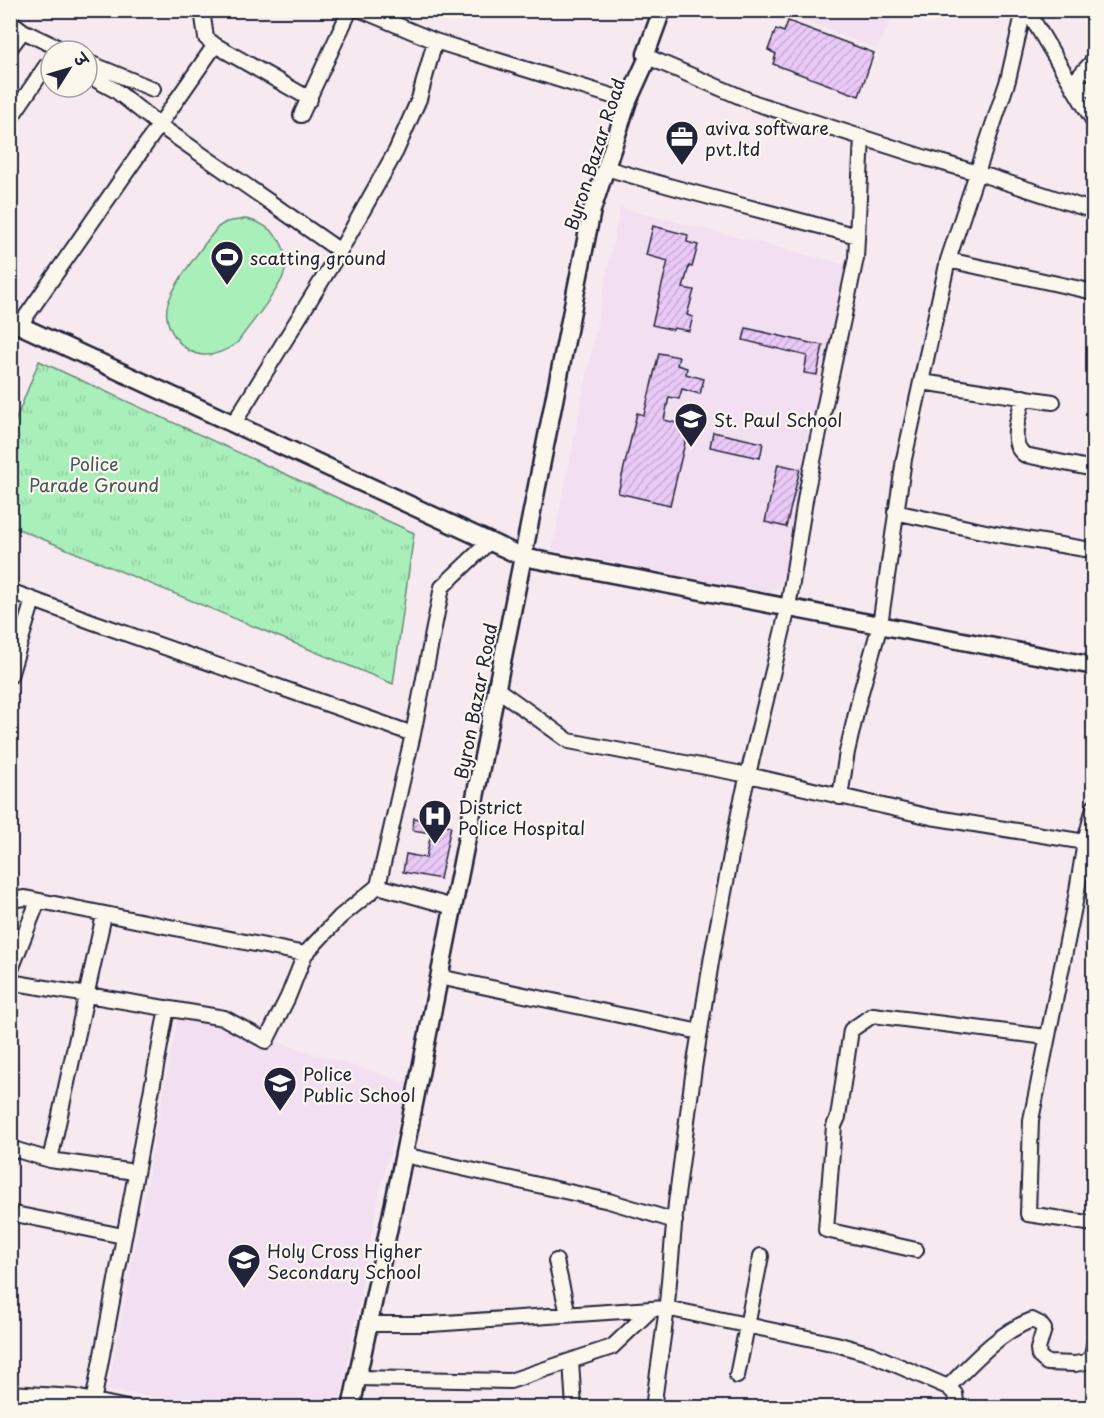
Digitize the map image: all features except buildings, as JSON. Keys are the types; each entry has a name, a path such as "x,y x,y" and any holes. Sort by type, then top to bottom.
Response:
{"street":[{"path":"202,10 206,38 310,99"},
{"path":"301,116 350,10"},
{"path":"361,10 435,41 628,101"},
{"name":"Byron Bazar Road","path":"351,1407 404,1155 592,210 628,101 648,57 646,54 662,10"},
{"path":"1026,10 1094,122"},
{"path":"840,797 847,752 880,625 904,459 948,260 1008,80 1026,10"},
{"path":"10,21 23,31 40,39"},
{"path":"10,48 23,31"},
{"path":"234,423 340,251 396,151 419,99 435,41"},
{"path":"215,45 15,323 523,557 1094,666"},
{"path":"1072,84 1092,62 1094,55"},
{"path":"648,57 755,104 1094,211"},
{"path":"99,67 153,89"},
{"path":"10,119 39,75"},
{"path":"99,81 115,90 159,125 340,251"},
{"path":"1072,84 1094,90"},
{"path":"653,1407 659,1309 675,1221 712,956 748,775 788,608 806,494 856,258 862,137"},
{"path":"606,168 688,193 857,236"},
{"path":"948,260 1094,291"},
{"path":"922,382 1053,402"},
{"path":"1023,397 1015,444 1019,451 1025,455 1094,469"},
{"path":"895,512 995,534 1085,549"},
{"path":"10,982 224,1018 266,1041 288,997 305,954 340,917 378,886 413,734 442,588 490,541"},
{"path":"10,591 413,734"},
{"path":"10,676 33,600"},
{"path":"497,689 569,741 748,775 931,817 1084,842"},
{"path":"1094,807 1084,842 1087,871 1046,1037 1030,1120 1028,1214 1094,1224"},
{"path":"378,886 453,907"},
{"path":"10,900 25,898 305,954"},
{"path":"10,972 38,901"},
{"path":"50,1160 104,915"},
{"path":"439,977 700,1032"},
{"path":"93,1405 167,1008"},
{"path":"916,1250 826,1230 834,1126 838,1117 851,1030 873,1015 1046,1037"},
{"path":"10,1148 50,1160 135,1172"},
{"path":"404,1155 609,1201 675,1221"},
{"path":"10,1213 123,1236"},
{"path":"737,1376 761,1256"},
{"path":"556,1261 568,1314"},
{"path":"357,1378 510,1381 612,1347 659,1309"},
{"path":"368,1324 431,1324 659,1309 747,1325 871,1354 948,1387 955,1394 957,1407"},
{"path":"948,1387 984,1352 1020,1325 1032,1320 1044,1329 1038,1349 1039,1356 1047,1363 1086,1362 1092,1356 1094,1345"},
{"path":"571,1361 574,1407"},
{"path":"10,1393 75,1397 93,1405 126,1407"}],"shaded area":[{"path":"785,11 896,11 876,49"},
{"name":"St. Paul School","path":"620,208 848,265 782,584 771,593 552,550"},
{"name":"Holy Cross Higher Secondary School","path":"179,1011 408,1083 380,1189 339,1407 222,1407 108,1390"}],"green space":[{"name":"scatting ground","path":"245,219 265,226 280,241 286,260 281,281 237,343 216,353 203,355 195,353 182,345 168,324 169,299 188,266 218,227 226,222"},
{"name":"Police Parade Ground","path":"39,361 414,533 393,684 11,526 11,432"}],"place":[{"name":"aviva software pvt.ltd","path":"682,166"},
{"name":"scatting ground","path":"227,286"},
{"name":"St. Paul School","path":"691,448"},
{"name":"District Police Hospital","path":"435,845"},
{"name":"Police Public School","path":"280,1112"},
{"name":"Holy Cross Higher Secondary School","path":"244,1289"}]}
